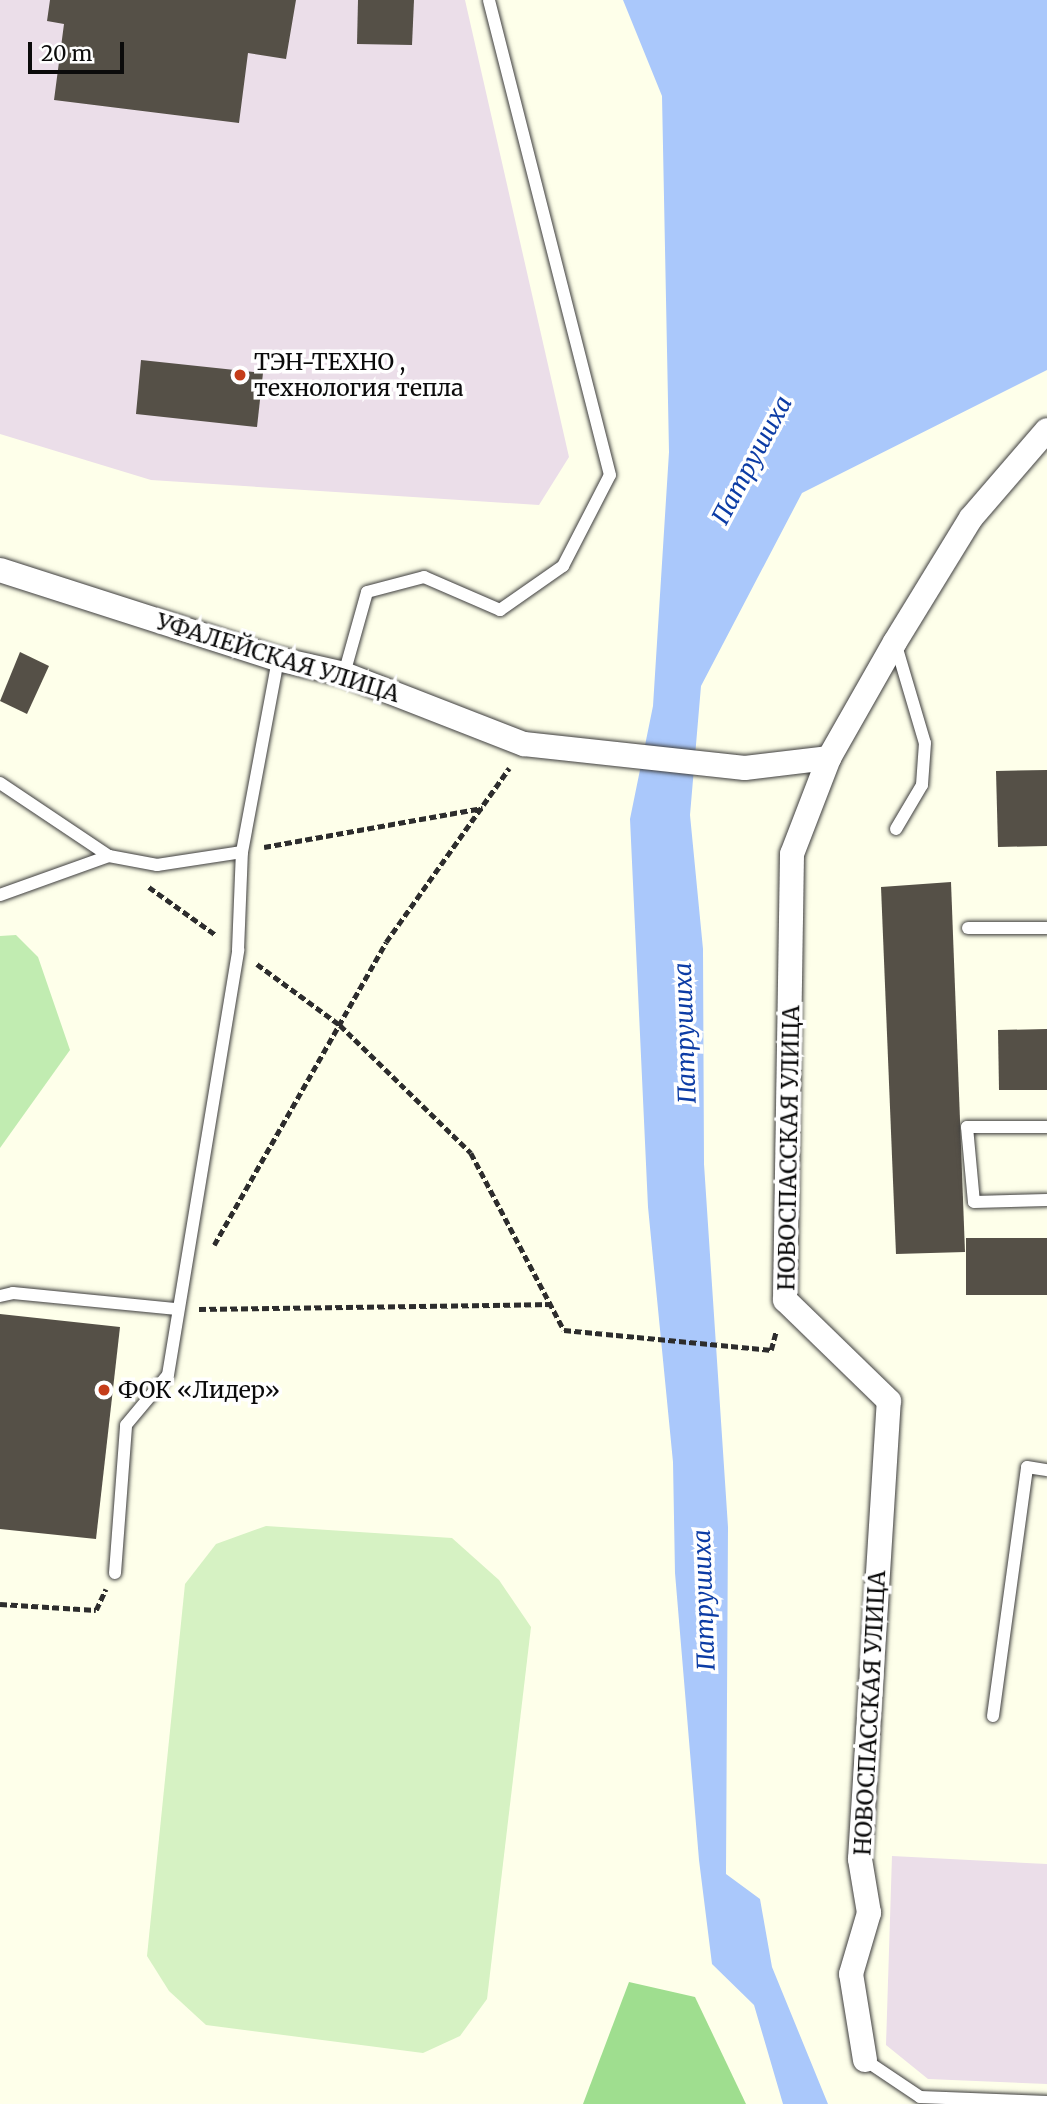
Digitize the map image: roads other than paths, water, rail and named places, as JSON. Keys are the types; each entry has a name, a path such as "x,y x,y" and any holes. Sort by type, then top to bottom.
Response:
{"street":[{"name":"НОВОСПАССКАЯ УЛИЦА","path":"865,2060 851,1975 869,1913 860,1859 890,1401 785,1300 792,854 829,758 895,642 971,518 1047,430"},
{"name":"УФАЛЕЙСКАЯ УЛИЦА","path":"0,570 278,659 344,674 524,744 596,755 745,768 829,758"}],"lane":[{"path":"344,674 367,592 424,577 500,610 563,566 610,475 489,0"},
{"path":"895,642 925,743 922,785 896,829"},
{"path":"114,1573 127,1425 168,1375 237,950 242,852 278,659"},
{"path":"0,782 108,856 157,865 242,852"},
{"path":"0,895 108,856"},
{"path":"968,928 1047,928"},
{"path":"1047,1127 967,1127 974,1202 1047,1200"},
{"path":"0,1296 13,1293 177,1310"},
{"path":"993,1716 1027,1467 1047,1470"},
{"path":"865,2060 919,2097 1047,2102"}],"water":[{"name":"Патрушиха","path":"623,0 1047,0 1047,370 802,493 701,686 690,815 703,949 704,1164 728,1527 726,1874 760,1899 772,1967 828,2104 783,2104 754,2005 712,1964 699,1860 675,1573 673,1462 648,1207 630,819 653,706 669,452 662,96"}],"place":[{"name":"ТЭН-ТЕХНО , технология тепла","path":"240,375"},
{"name":"ФОК «Лидер»","path":"104,1390"}]}
